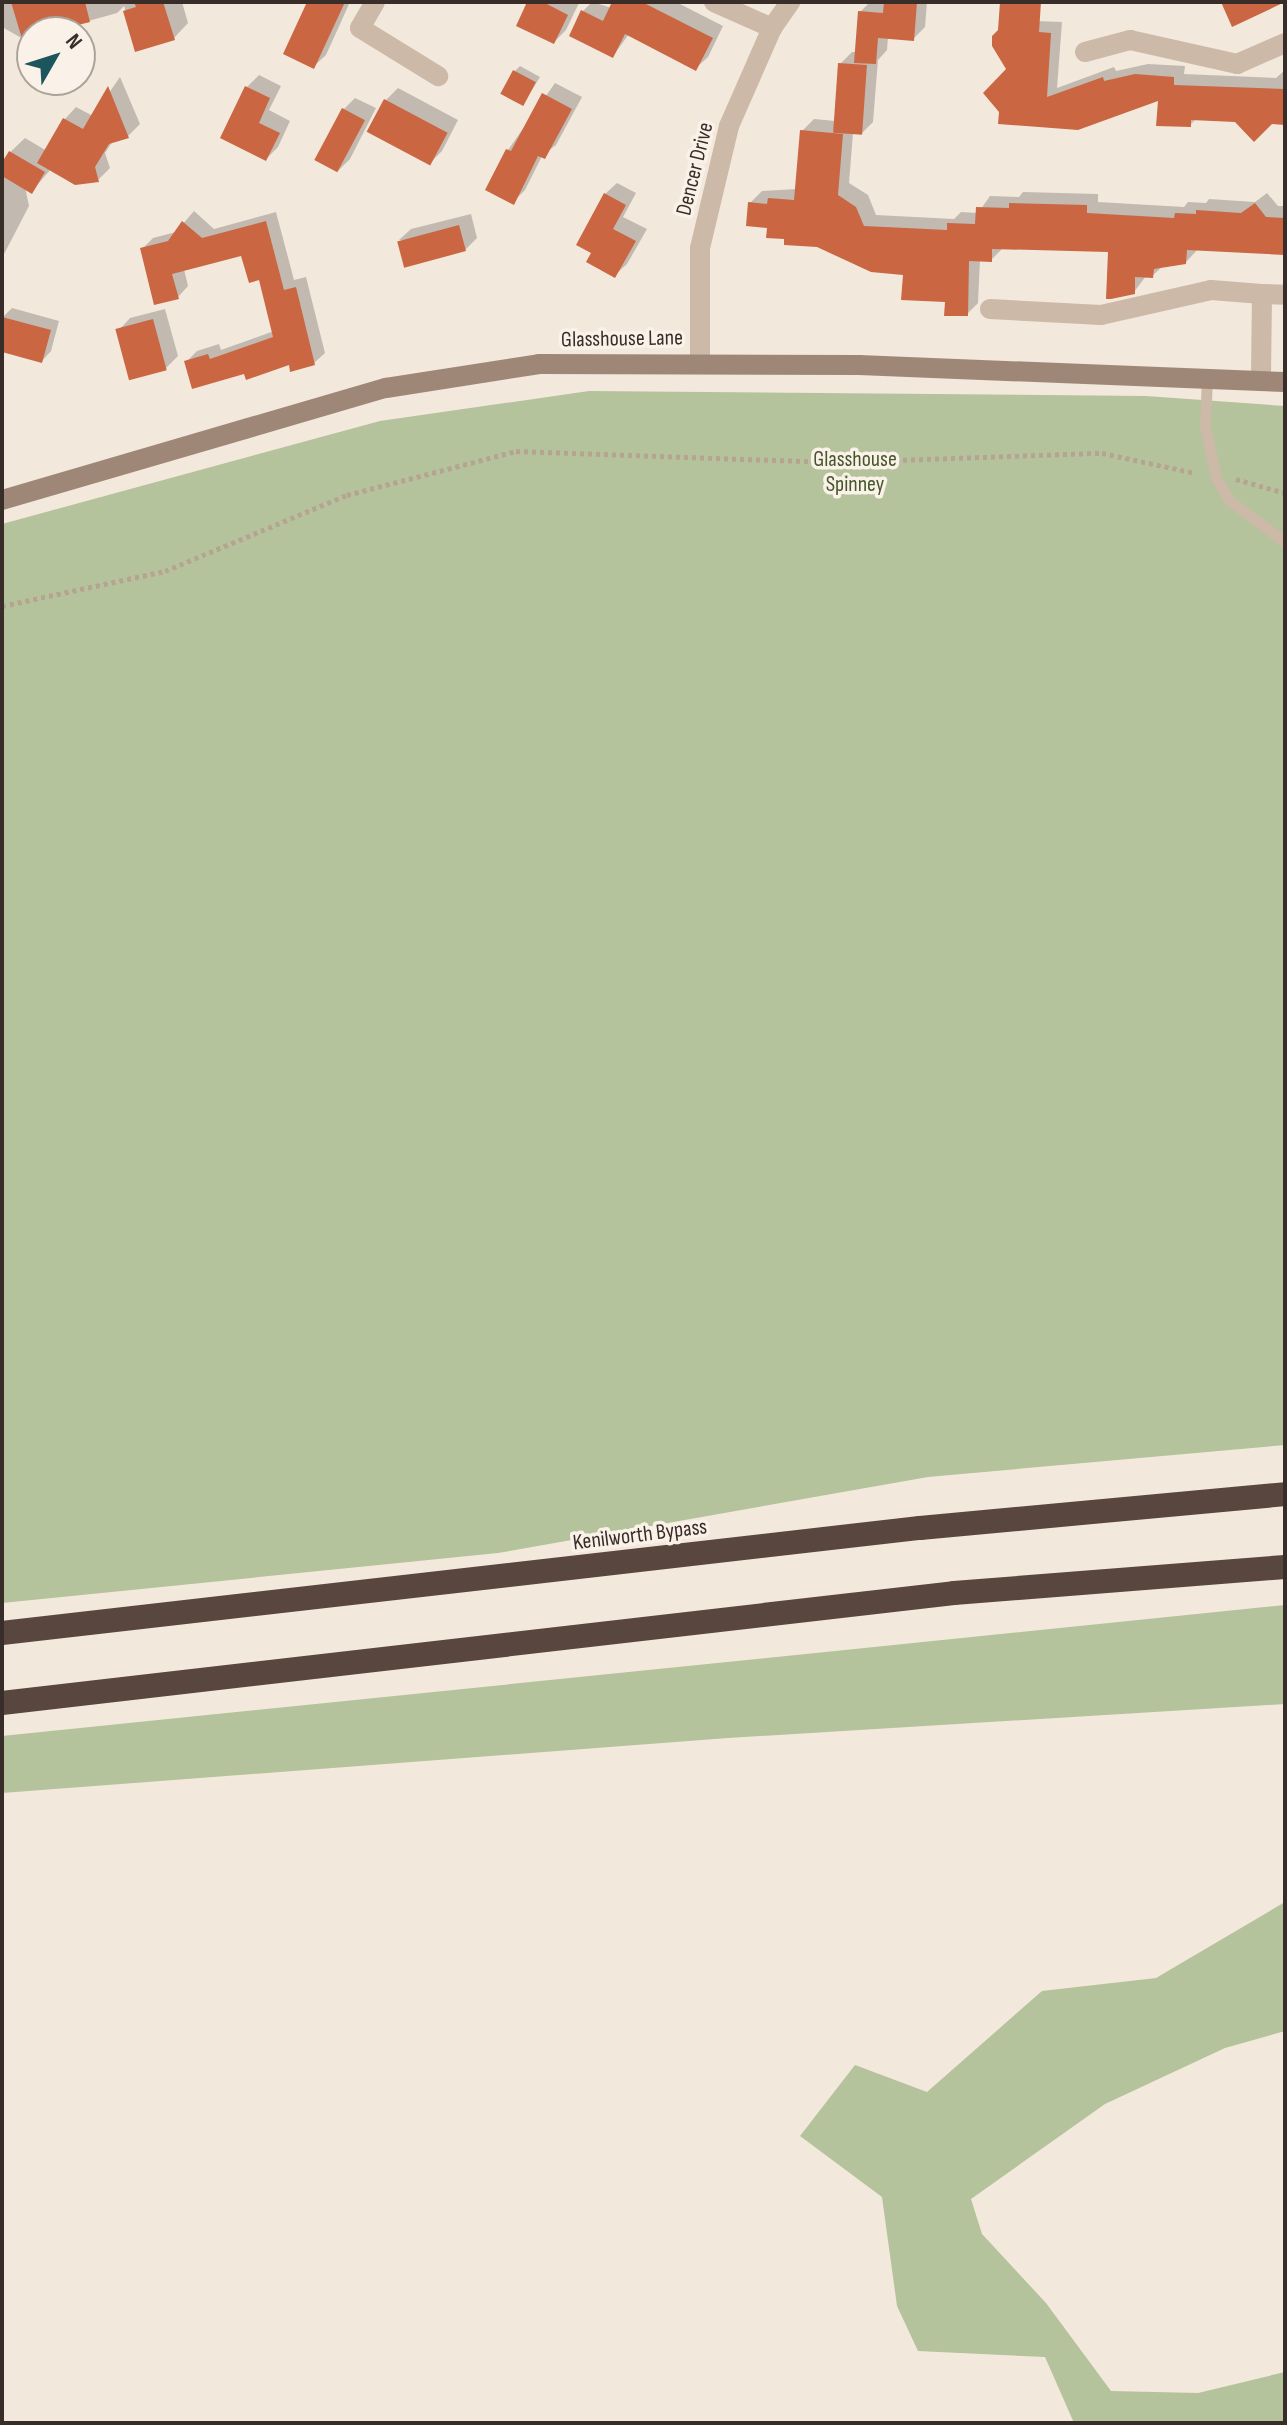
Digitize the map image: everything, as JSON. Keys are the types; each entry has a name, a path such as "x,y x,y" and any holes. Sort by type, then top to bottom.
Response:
{"highway":[{"name":"Kenilworth Bypass","path":"2,1633 920,1528 1285,1494"},
{"path":"2,1703 954,1593 1285,1567"}],"street":[{"path":"375,2 360,28 438,76"},
{"path":"714,2 772,28"},
{"name":"Dencer Drive","path":"700,362 700,248 729,126 772,28 790,2"},
{"path":"1085,52 1130,40 1237,64 1285,43"},
{"path":"990,309 1101,315 1211,290 1285,295"},
{"path":"1261,380 1262,294"},
{"name":"Glasshouse Lane","path":"2,500 386,388 539,364 700,362 1285,382"}],"lane":[{"path":"1207,377 1205,427 1216,478 1230,501 1285,542"}],"path":[{"path":"2,606 165,571 347,495 516,451 839,462 1102,453 1216,478 1249,480 1285,493"}],"green space":[{"name":"Glasshouse Spinney","path":"589,391 1146,396 1285,406 1285,1445 928,1477 498,1553 2,1603 2,524 380,421"},
{"path":"1285,1605 1285,1704 728,1738 2,1793 2,1736"},
{"path":"1285,1902 1285,2031 1225,2048 1105,2104 971,2199 982,2234 1046,2303 1111,2391 1198,2393 1285,2372 1285,2423 1074,2423 1045,2357 918,2351 897,2306 882,2197 800,2136 855,2065 927,2092 1042,1991 1156,1978"}],"building":[{"path":"11,2 85,2 88,16 16,16 16,19"},
{"path":"134,2 163,2 175,40 135,52 123,11 136,7"},
{"path":"307,2 345,2 314,69 283,54"},
{"path":"527,2 543,2 568,15 554,44 516,26"},
{"path":"612,2 642,2 713,38 696,71 625,34 613,58 569,36 581,10 603,21"},
{"path":"884,2 917,2 914,41 878,38 876,64 854,63 858,11 883,13"},
{"path":"1000,2 1041,2 1039,32 1051,33 1047,97 1103,77 1104,81 1135,74 1174,77 1174,85 1285,89 1285,125 1272,124 1254,142 1235,122 1191,120 1191,127 1156,126 1158,101 1078,130 998,124 999,112 983,93 1006,69 992,46 992,36 998,30"},
{"path":"1221,2 1285,2 1232,27"},
{"path":"838,63 867,65 862,135 833,133"},
{"path":"513,70 536,82 523,106 500,94"},
{"path":"108,86 129,138 109,144 95,167 99,182 75,185 37,163 63,118 83,129"},
{"path":"245,86 270,98 259,123 280,133 266,161 220,138"},
{"path":"542,93 572,109 545,159 538,156 514,205 485,190 506,149 511,151"},
{"path":"384,99 448,133 430,165 367,132"},
{"path":"342,108 365,120 337,172 314,160"},
{"path":"800,130 843,134 838,195 856,207 864,226 947,230 947,223 975,224 976,207 1009,208 1009,203 1087,205 1087,213 1174,218 1175,213 1196,214 1196,210 1241,213 1255,203 1266,217 1285,218 1285,255 1187,250 1186,264 1154,269 1153,278 1135,277 1135,294 1106,299 1108,252 992,249 992,262 969,261 968,316 944,316 945,302 901,300 903,275 871,272 817,247 784,245 784,239 766,238 767,228 746,226 748,202 767,204 768,198 794,200"},
{"path":"9,151 45,172 32,194 2,176 2,163"},
{"path":"604,193 626,205 613,229 636,241 615,278 586,262 591,253 576,245"},
{"path":"182,221 202,238 266,221 284,290 296,287 315,365 290,372 289,365 246,380 244,374 192,389 184,361 208,354 210,359 273,337 259,280 249,283 241,256 172,274 179,299 154,305 140,248 168,241"},
{"path":"459,225 466,251 404,268 397,242"},
{"path":"2,317 51,330 42,363 2,352"},
{"path":"153,319 167,370 129,380 115,329"}]}
